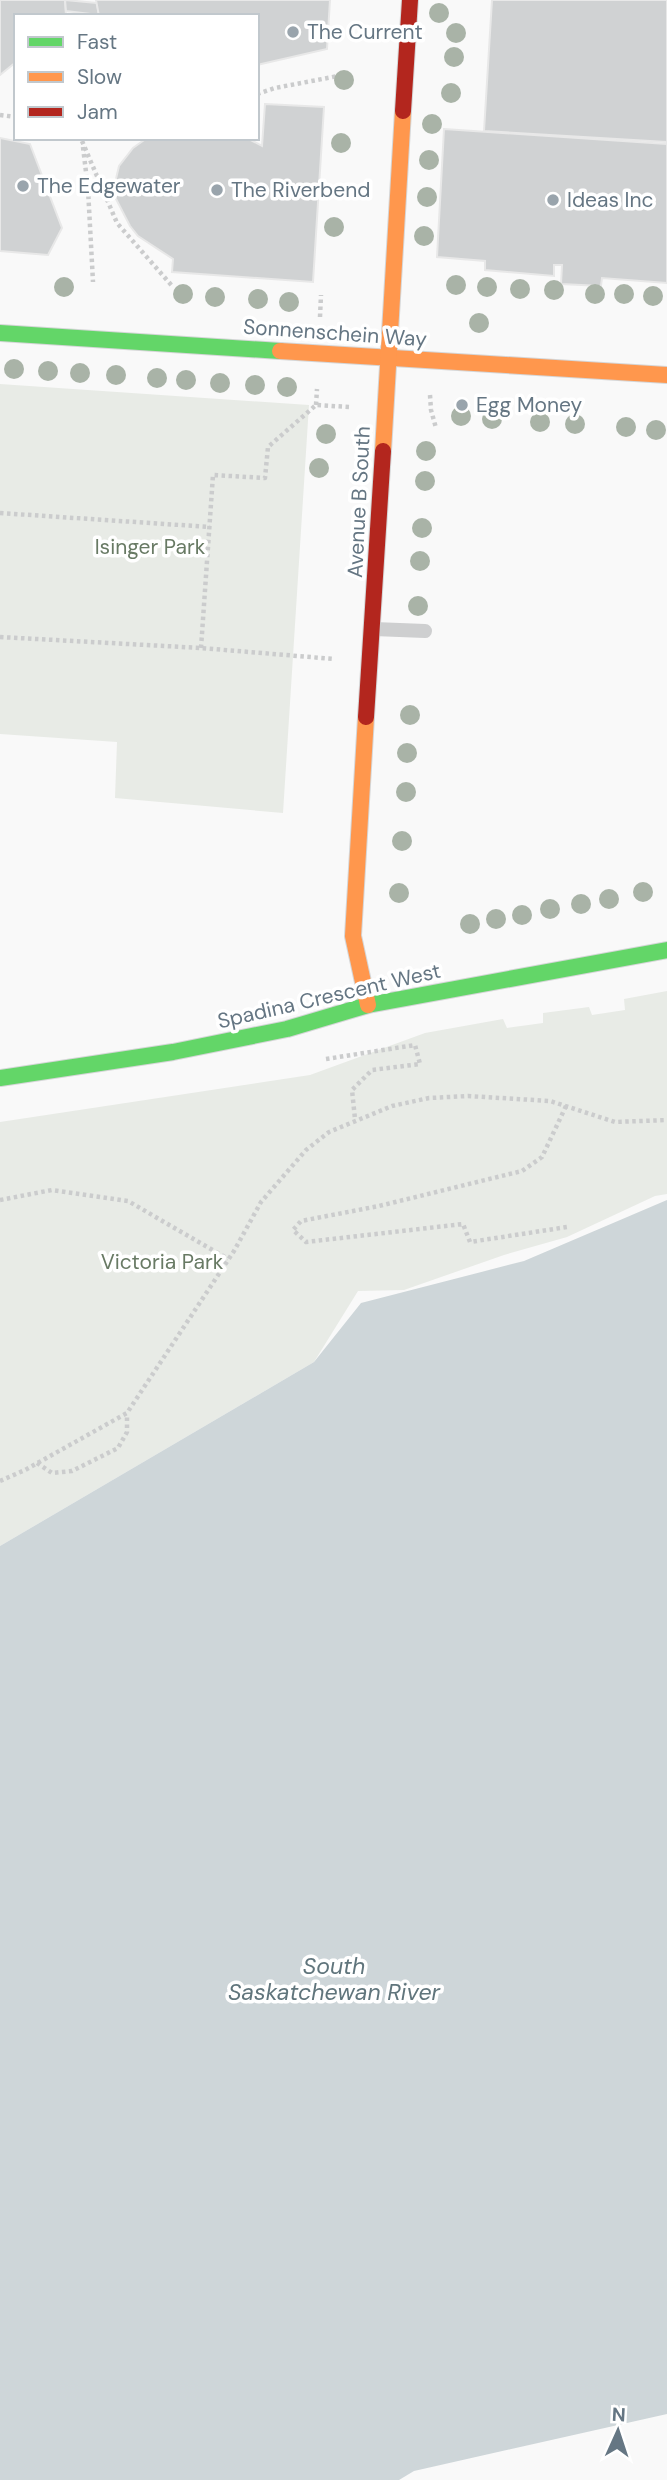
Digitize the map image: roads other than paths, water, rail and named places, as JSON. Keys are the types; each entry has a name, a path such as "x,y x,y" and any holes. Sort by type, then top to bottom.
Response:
{"street":[{"name":"Avenue B South","path":"368,1005 353,936 410,0"},
{"name":"Sonnenschein Way","path":"0,332 667,375"},
{"name":"Spadina Crescent West","path":"0,1078 173,1052 287,1029 368,1005 667,950"}],"lane":[{"path":"372,629 425,631"}],"water":[{"name":"South Saskatchewan River","path":"667,1200 667,2414 414,2471 399,2480 0,2480 0,1546 314,1362 361,1303 524,1261"}],"place":[{"name":"The Current","path":"293,32"},
{"name":"The Edgewater","path":"23,186"},
{"name":"The Riverbend","path":"217,190"},
{"name":"Ideas Inc","path":"553,200"},
{"name":"Egg Money","path":"462,405"}],"park label":[{"name":"Isinger Park","path":"150,547"},
{"name":"Victoria Park","path":"162,1262"}]}
